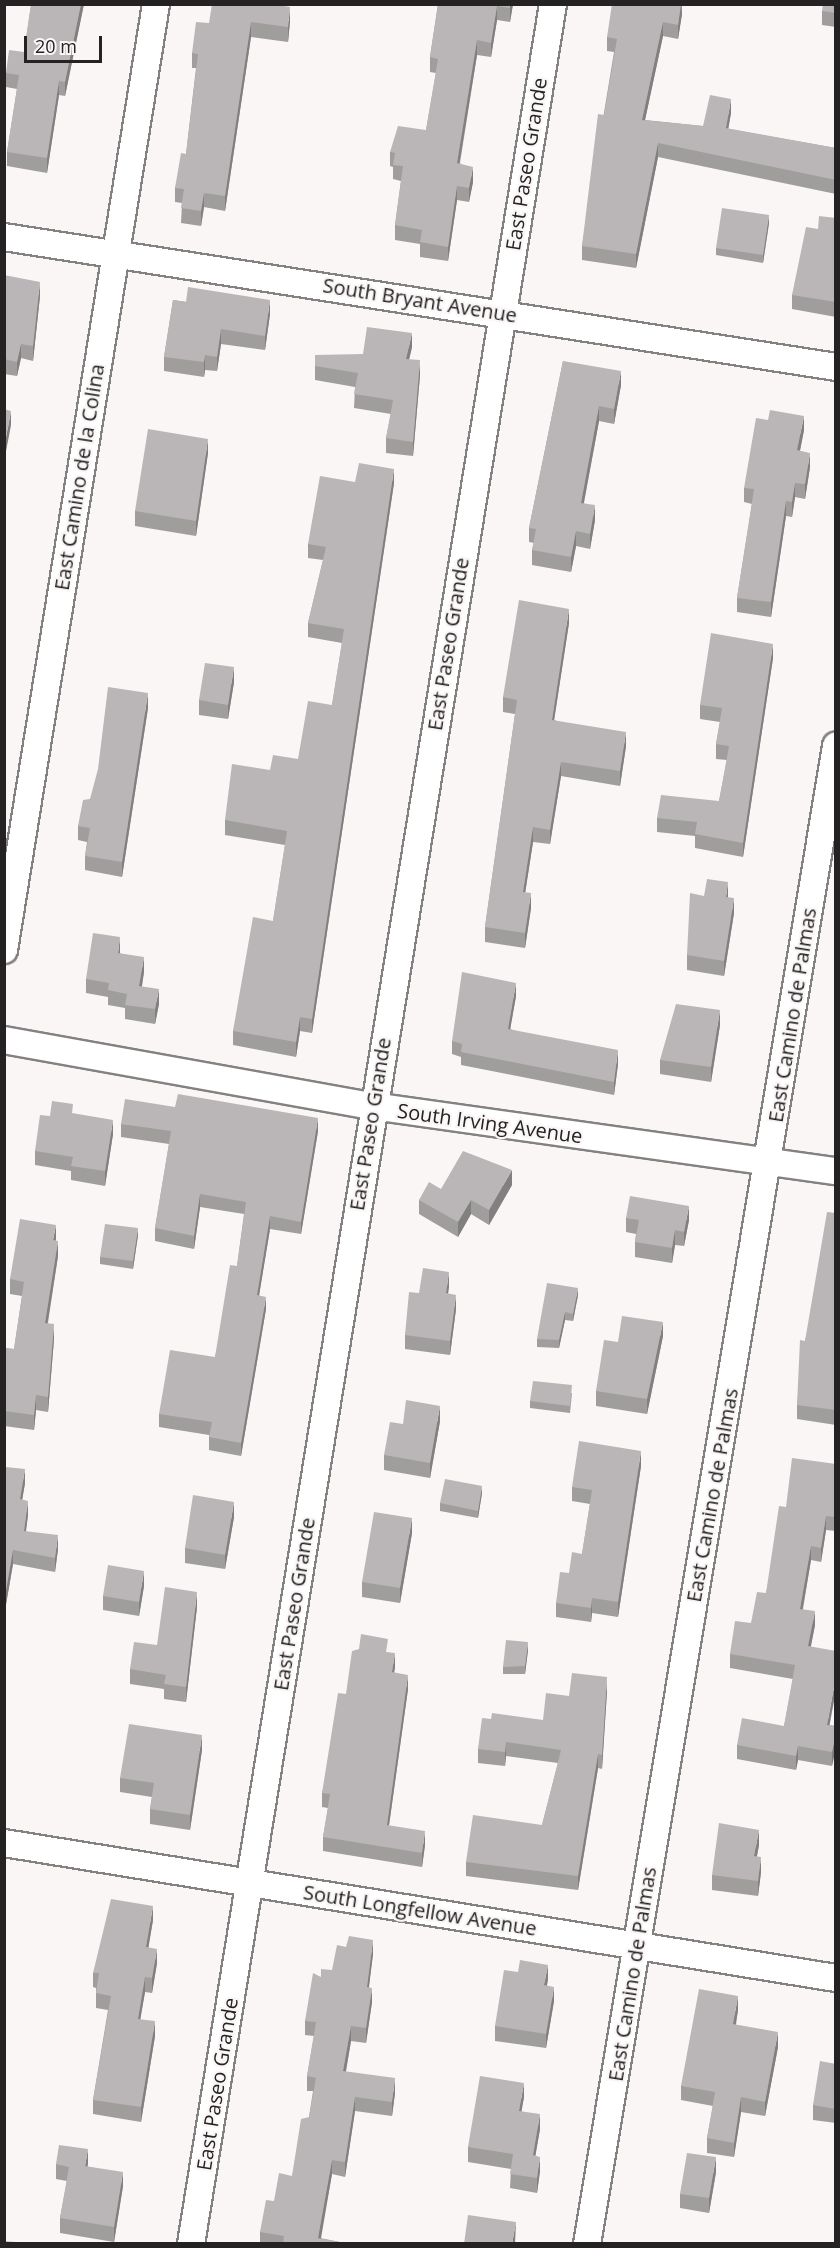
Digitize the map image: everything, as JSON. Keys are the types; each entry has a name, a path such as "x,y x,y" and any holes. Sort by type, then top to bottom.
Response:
{"street":[{"name":"East Camino de la Colina","path":"4,950 113,255 156,4"},
{"name":"East Paseo Grande","path":"190,2244 250,1881 372,1106 553,4"},
{"name":"South Bryant Avenue","path":"4,237 501,312 836,367"},
{"name":"East Camino de Palmas","path":"587,2244 836,746"},
{"name":"South Irving Avenue","path":"4,1040 372,1106 836,1171"},
{"name":"South Longfellow Avenue","path":"4,1843 250,1881 836,1978"}],"building":[{"path":"31,4 81,4 65,82 59,81 47,158 7,152 19,75 6,73 9,50 24,52"},
{"path":"212,4 272,4 290,7 288,27 251,22 225,196 204,193 201,211 181,208 184,189 175,188 181,153 186,154 198,54 192,53 196,22 209,23"},
{"path":"438,4 510,4 510,8 497,6 491,43 477,40 457,163 473,167 469,188 457,186 448,247 420,242 422,230 395,225 403,166 393,165 395,153 390,152 398,126 426,130 438,59 430,57"},
{"path":"612,4 681,4 678,25 663,22 642,120 703,126 710,95 731,99 726,128 836,148 836,180 658,143 636,254 582,246 598,114 604,115 617,39 607,37"},
{"path":"823,4 836,4 836,13 822,11"},
{"path":"722,208 769,215 763,255 716,248"},
{"path":"819,216 836,218 836,302 792,295 806,227 818,229"},
{"path":"4,275 40,282 33,346 21,344 17,362 4,359"},
{"path":"188,287 270,300 265,336 221,329 217,357 205,355 204,362 164,357 173,300 186,302"},
{"path":"367,327 412,333 406,359 420,360 413,442 386,438 393,400 354,394 358,373 315,366 315,355 363,354"},
{"path":"563,361 621,371 614,409 599,406 581,503 595,505 590,534 576,531 571,557 532,550 536,529 529,528"},
{"path":"4,409 11,411 4,448"},
{"path":"770,410 804,416 797,450 810,453 805,484 795,483 792,502 786,501 771,602 737,598 754,489 744,488 756,418 768,420"},
{"path":"148,429 208,439 196,521 135,511"},
{"path":"359,463 394,469 312,1019 300,1017 296,1042 233,1031 253,917 273,921 287,831 225,820 232,764 270,770 273,755 298,759 308,701 332,705 344,629 308,623 326,547 308,544 320,476 355,482"},
{"path":"519,600 569,609 552,720 626,732 620,771 561,762 550,830 533,827 523,892 531,893 525,933 485,927 517,700 503,697"},
{"path":"711,633 773,644 743,843 695,834 697,822 657,818 661,795 719,801 729,746 716,744 722,708 700,705"},
{"path":"205,663 234,667 228,705 199,700"},
{"path":"108,687 148,693 122,862 85,856 90,828 78,826 83,800 90,799 98,769"},
{"path":"707,879 728,882 726,897 734,898 724,961 687,955 690,893 704,896"},
{"path":"93,933 120,937 118,953 144,957 139,986 159,989 155,1009 125,1005 127,994 108,990 109,983 86,979"},
{"path":"462,972 516,983 508,1029 618,1050 614,1082 461,1052 462,1044 452,1041"},
{"path":"676,1004 720,1010 711,1067 660,1060"},
{"path":"178,1094 318,1118 301,1222 270,1216 257,1295 266,1297 241,1443 209,1437 212,1422 159,1414 170,1350 215,1357 230,1265 237,1266 246,1202 200,1194 194,1236 155,1228 171,1131 121,1124 125,1099 175,1107"},
{"path":"52,1101 73,1104 72,1113 113,1120 105,1171 71,1166 73,1157 35,1151 40,1115 50,1116"},
{"path":"463,1151 512,1170 489,1210 471,1200 458,1222 419,1200 429,1182 441,1189"},
{"path":"630,1196 689,1206 684,1232 675,1230 672,1248 635,1242 639,1220 626,1218"},
{"path":"827,1212 836,1213 836,1410 797,1405 800,1340 805,1341"},
{"path":"20,1219 56,1225 53,1240 58,1241 45,1323 54,1324 48,1397 36,1395 34,1415 4,1411 4,1348 14,1349 24,1282 10,1279"},
{"path":"105,1224 138,1228 133,1261 100,1257"},
{"path":"423,1268 449,1272 446,1293 456,1295 450,1341 405,1335 409,1292 419,1293"},
{"path":"547,1283 578,1288 573,1314 565,1312 559,1340 537,1339"},
{"path":"622,1316 663,1322 647,1399 596,1391 604,1340 618,1342"},
{"path":"533,1381 572,1385 570,1406 530,1401"},
{"path":"406,1400 440,1406 430,1463 384,1455 390,1422 403,1424"},
{"path":"579,1441 641,1451 618,1602 592,1598 591,1608 556,1603 560,1572 569,1573 572,1552 582,1554 592,1490 572,1487"},
{"path":"792,1458 836,1464 836,1517 826,1516 821,1548 811,1546 800,1609 815,1611 808,1646 836,1651 836,1676 827,1725 836,1726 836,1734 832,1752 798,1746 796,1756 737,1745 742,1718 784,1726 795,1665 730,1654 735,1621 751,1623 757,1592 766,1593 779,1506 786,1507"},
{"path":"6,1467 25,1469 20,1499 28,1501 24,1531 58,1535 55,1558 13,1550 4,1602 4,1474"},
{"path":"445,1479 482,1486 478,1511 440,1503"},
{"path":"193,1495 234,1502 225,1555 185,1548"},
{"path":"374,1512 412,1518 400,1588 362,1582"},
{"path":"108,1565 144,1571 139,1602 103,1596"},
{"path":"165,1587 197,1592 186,1687 164,1684 166,1675 130,1669 134,1642 157,1645"},
{"path":"361,1634 388,1639 386,1652 395,1653 392,1672 408,1675 387,1825 425,1831 422,1853 323,1837 330,1794 322,1793 338,1693 346,1694 352,1651 359,1649"},
{"path":"506,1640 528,1642 525,1666 503,1667"},
{"path":"572,1673 607,1677 602,1755 598,1754 578,1876 466,1862 473,1815 542,1825 561,1750 506,1742 505,1752 478,1749 482,1718 491,1719 492,1713 543,1720 546,1693 569,1696"},
{"path":"129,1724 202,1735 190,1815 150,1809 154,1783 120,1778"},
{"path":"719,1823 759,1830 754,1856 761,1857 758,1881 712,1875"},
{"path":"111,1899 153,1906 146,1947 157,1949 152,1978 145,1977 138,2019 155,2021 141,2107 93,2100 111,1996 96,1993 99,1973 93,1973"},
{"path":"349,1936 373,1940 367,1987 372,1988 366,2028 351,2026 343,2071 395,2078 392,2102 355,2097 345,2162 332,2160 318,2238 350,2244 283,2244 284,2236 260,2232 266,2200 274,2201 279,2173 292,2176 301,2119 309,2117 316,2078 307,2076 316,2022 305,2021 313,1973 321,1977 321,1969 332,1970 337,1945 346,1947"},
{"path":"520,1960 548,1965 544,1985 554,1987 546,2034 495,2026 504,1970 518,1972"},
{"path":"699,1989 738,1996 733,2024 778,2032 765,2102 741,2097 734,2143 707,2138 715,2092 681,2086"},
{"path":"820,2061 836,2064 836,2109 813,2105"},
{"path":"480,2076 524,2083 519,2111 540,2114 533,2155 540,2157 537,2178 510,2174 513,2154 468,2147"},
{"path":"59,2145 88,2149 85,2166 123,2172 114,2227 60,2218 69,2167 56,2164"},
{"path":"687,2153 716,2157 709,2198 680,2194"},
{"path":"468,2215 516,2222 512,2244 464,2244"},
{"path":"4,2241 16,2242 16,2244 4,2244"}]}
